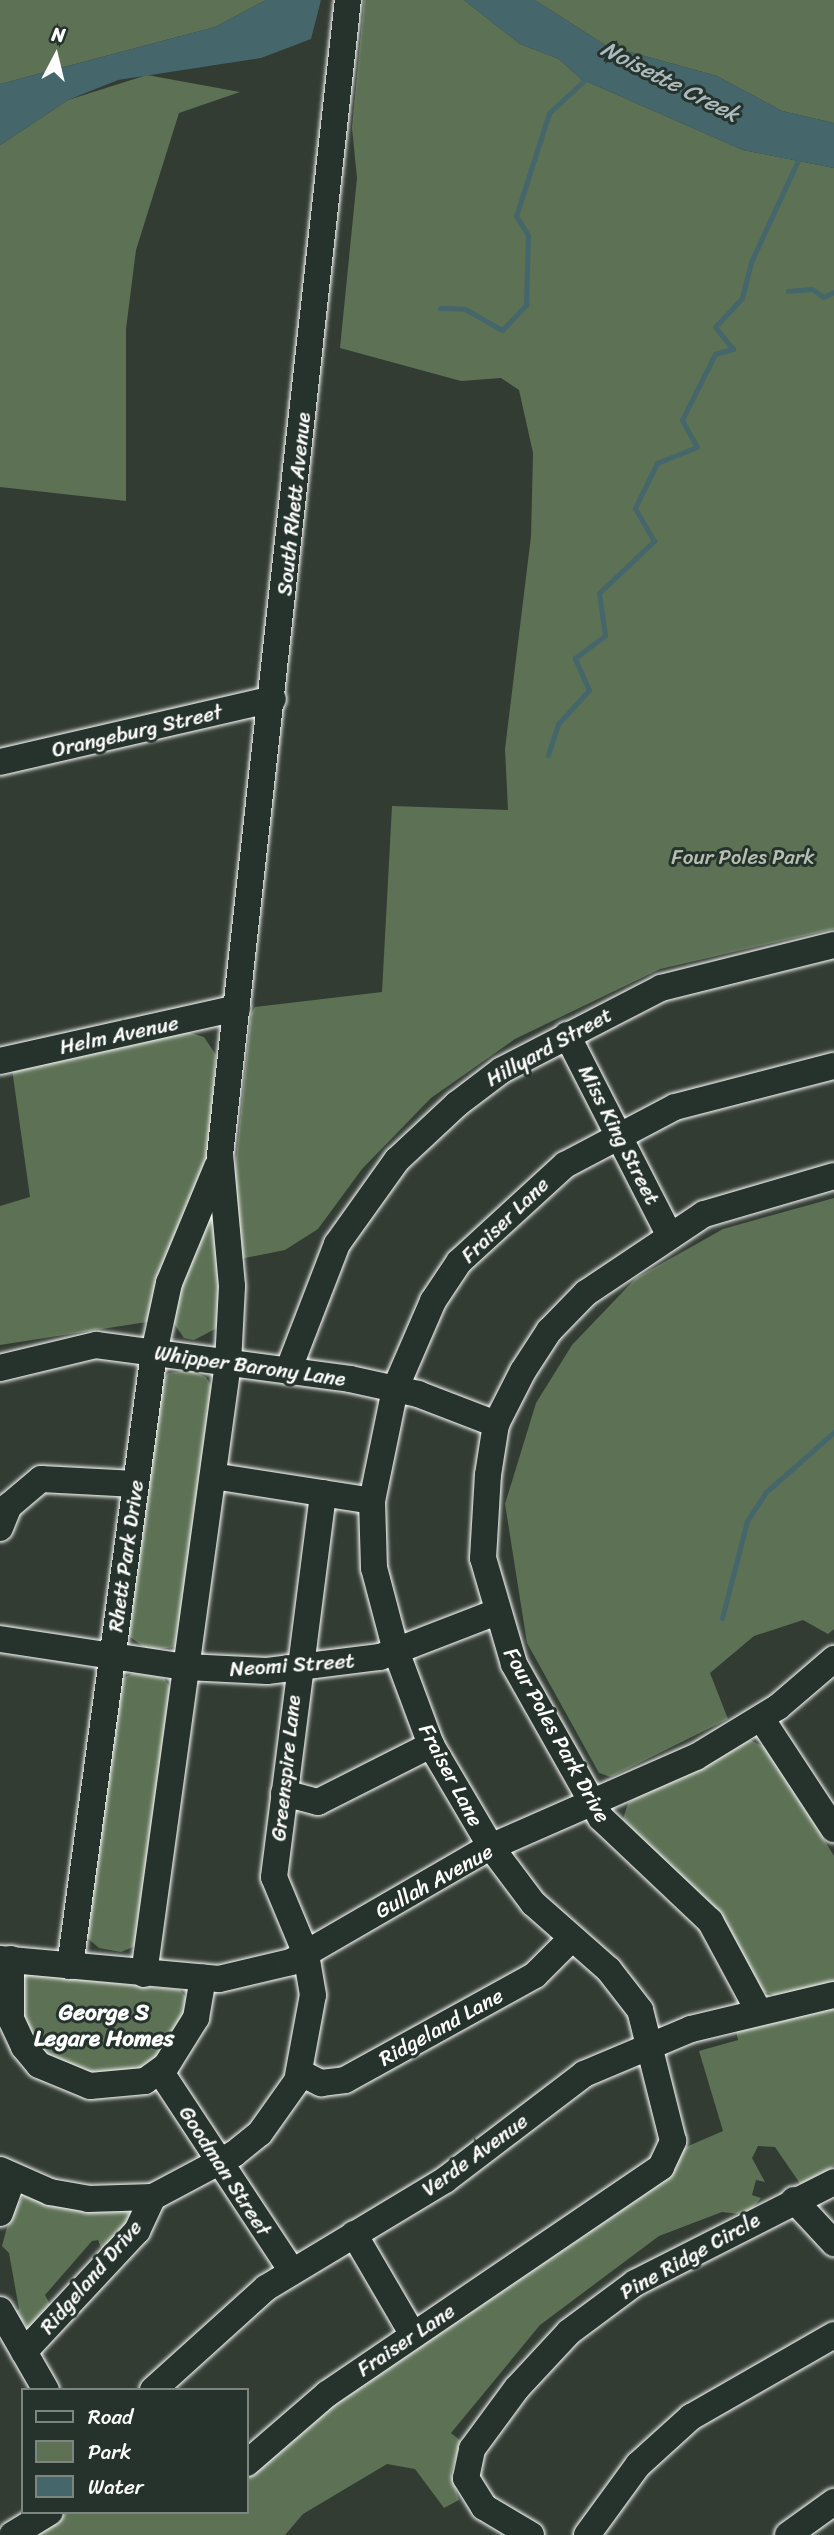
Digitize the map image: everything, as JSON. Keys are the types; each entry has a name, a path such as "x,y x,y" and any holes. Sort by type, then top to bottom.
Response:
{"street":[{"name":"South Rhett Avenue","path":"237,1008 348,0"},
{"name":"Orangeburg Street","path":"0,762 273,699"},
{"name":"Hillyard Street","path":"288,1371 337,1244 389,1169 428,1128 502,1070 661,988 834,945"},
{"name":"Helm Avenue","path":"0,1061 237,1008"},
{"name":"Rhett Park Drive","path":"144,1974 228,1363 232,1286 220,1155 237,1008"},
{"name":"Miss King Street","path":"568,1035 670,1236"},
{"name":"Fraiser Lane","path":"248,2462 285,2424 661,2166 674,2127 653,2043 629,1993 533,1903 491,1847 431,1745 396,1651 373,1568 372,1501 396,1389 433,1301 459,1262 533,1189 618,1135 675,1107 834,1066"},
{"name":"Rhett Park Drive","path":"70,1966 154,1353 169,1283 220,1155"},
{"name":"Four Poles Park Drive","path":"758,2010 710,1921 687,1894 618,1840 591,1803 514,1664 494,1613 483,1558 496,1424 549,1331 586,1293 670,1236 745,1199 834,1176"},
{"name":"Whipper Barony Lane","path":"0,1368 96,1345 288,1371 396,1389 496,1424"},
{"path":"213,1476 372,1501"},
{"path":"0,1528 9,1506 41,1479 136,1484"},
{"name":"Greenspire Lane","path":"299,2072 313,1995 306,1954 276,1891 284,1793 303,1668 323,1493"},
{"name":"Neomi Street","path":"0,1639 186,1667 303,1668 396,1651 494,1613"},
{"name":"Gullah Avenue","path":"6,1959 144,1974 203,1978 251,1977 306,1954 491,1847 696,1757 761,1718 834,1659"},
{"path":"761,1718 831,1818"},
{"path":"284,1793 318,1802 431,1745"},
{"name":"Ridgeland Lane","path":"299,2072 321,2082 345,2080 535,1975 572,1938"},
{"path":"6,1959 11,2019 39,2065 65,2080 115,2089 160,2071 196,2018 203,1978"},
{"name":"Verde Avenue","path":"155,2388 291,2270 445,2180 584,2074 653,2043 758,2010 834,1995"},
{"name":"Goodman Street","path":"160,2071 291,2270"},
{"path":"0,2213 6,2174 88,2199 153,2197 220,2165 260,2133 299,2072"},
{"name":"Pine Ridge Circle","path":"531,2535 484,2507 466,2477 472,2449 517,2388 569,2332 635,2283 834,2182"},
{"name":"Ridgeland Drive","path":"23,2352 137,2231 153,2197"},
{"path":"794,2200 834,2243"},
{"path":"354,2234 413,2335"},
{"path":"0,2310 45,2388"},
{"path":"587,2535 638,2465 691,2417 834,2335"},
{"path":"788,2535 834,2502"},
{"path":"12,2535 47,2514"}],"green space":[{"path":"0,0 266,0 215,27 0,84"},
{"name":"Four Poles Park","path":"364,0 464,0 520,44 559,59 581,79 743,150 834,168 834,929 660,969 515,1039 431,1098 362,1169 318,1229 285,1250 240,1259 232,1197 251,1014 255,1007 382,992 392,806 508,810 505,749 531,536 533,453 519,390 501,378 461,381 340,348 357,178 352,128"},
{"path":"535,0 834,0 834,123 782,111 717,76 605,45"},
{"path":"147,75 240,92 179,113 136,250 126,329 126,501 0,487 0,145 68,100"},
{"path":"181,1030 204,1037 216,1055 208,1166 153,1321 0,1345 0,1206 30,1197 12,1069"},
{"path":"834,1198 834,1629 828,1634 803,1620 754,1636 710,1673 728,1719 611,1777 599,1773 527,1643 505,1504 536,1403 572,1345 636,1278 723,1229"},
{"path":"216,1205 221,1326 194,1340 184,1338 170,1318 191,1245"},
{"path":"189,1370 206,1377 214,1391 176,1647 148,1650 123,1632 159,1383 168,1373"},
{"path":"133,1673 164,1678 173,1692 140,1944 121,1952 99,1948 83,1934 116,1682"},
{"path":"750,1740 769,1749 834,1856 834,1984 780,1997 762,1991 725,1925 623,1819 628,1803 648,1790"},
{"path":"26,1974 180,1990 191,2003 173,2048 136,2073 73,2074 33,2046 23,2023 20,1977"},
{"path":"834,2008 834,2165 828,2173 801,2185 775,2147 758,2146 752,2158 765,2182 756,2180 752,2195 761,2198 747,2215 722,2212 659,2236 540,2325 451,2433 461,2441 451,2473 459,2500 444,2508 415,2469 387,2464 303,2514 285,2535 39,2535 65,2514 248,2514 248,2468 679,2150 723,2131 699,2051 738,2040 736,2031"},
{"path":"28,2193 126,2209 131,2217 103,2253 98,2240 92,2241 45,2295 53,2310 29,2328 14,2312 19,2309 9,2253 2,2246 12,2208"}],"water":[{"path":"266,0 321,0 311,39 261,58 118,80 68,100 0,145 0,84 215,27"},
{"name":"Noisette Creek","path":"464,0 535,0 605,45 717,76 782,111 834,123 834,168 743,150 581,79 559,59 520,44"}],"waterway":[{"path":"440,308 465,309 502,330 526,305 528,235 516,216 549,113 588,77"},
{"path":"548,755 558,724 589,690 575,658 605,635 599,593 654,541 635,508 657,463 697,447 682,420 715,354 733,349 715,327 742,298 751,262 799,158"},
{"path":"788,291 812,289 824,297 834,292"},
{"path":"722,1618 747,1521 766,1492 834,1432"}],"district":[{"name":"George S Legare Homes","path":"104,2026"}]}
